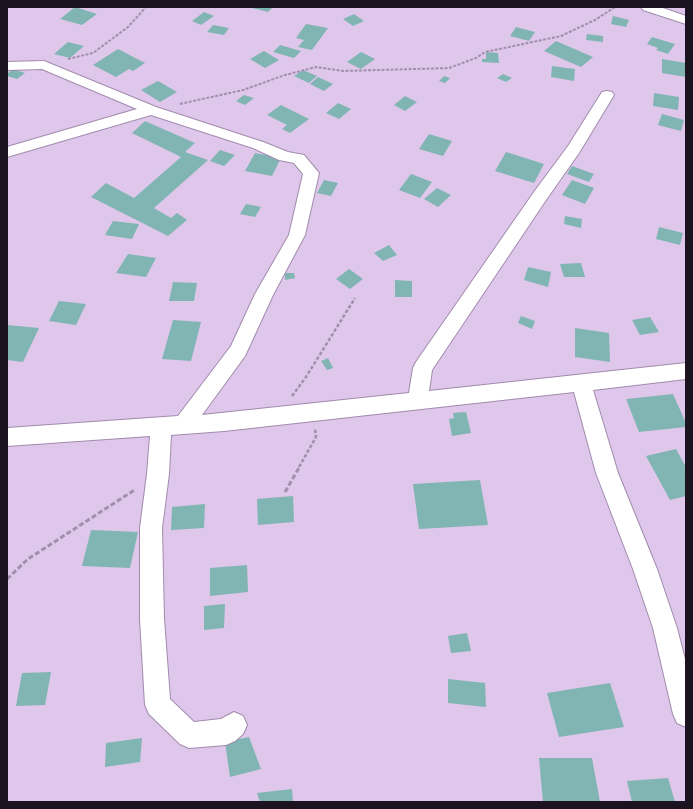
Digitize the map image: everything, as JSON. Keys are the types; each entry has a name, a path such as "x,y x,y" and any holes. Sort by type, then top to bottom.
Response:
{"street":[{"path":"647,7 686,19 684,7"},
{"path":"7,66 44,65 151,110 258,145 284,156 299,159 311,173 297,235 264,294 238,351 172,426 158,474 151,528 152,619 158,705 189,735 226,732 234,725"},
{"path":"418,401 423,368 535,202 574,149 607,95"},
{"path":"7,152 151,110"},
{"path":"7,437 172,426 276,417 686,371"},
{"path":"581,383 607,473 645,569 665,628 686,714"}],"path":[{"path":"44,65 93,53 128,27 146,7"},
{"path":"151,110 243,90 285,75 316,67 343,71 450,68 476,58 485,52 561,36 595,20 615,7"},
{"path":"276,417 306,377 355,298"},
{"path":"284,492 316,437 315,423 308,413"},
{"path":"7,579 28,559 158,474"}],"building":[{"path":"75,7 97,14 82,25 60,19"},
{"path":"248,7 273,7 268,12"},
{"path":"204,12 214,16 201,25 192,21"},
{"path":"354,14 364,21 353,26 343,19"},
{"path":"613,16 629,20 626,27 611,24"},
{"path":"306,24 328,28 312,50 298,47 304,40 296,38"},
{"path":"213,25 229,28 224,35 207,32"},
{"path":"516,27 535,32 529,41 510,36"},
{"path":"587,34 603,36 603,42 586,40"},
{"path":"652,37 675,44 668,54 656,50 658,48 647,44"},
{"path":"556,41 593,57 581,67 544,51"},
{"path":"68,42 84,46 70,58 54,54"},
{"path":"280,45 301,51 294,58 273,52"},
{"path":"118,49 145,63 133,71 129,69 116,77 93,65"},
{"path":"264,51 279,60 265,68 250,59"},
{"path":"361,52 375,59 361,69 347,62"},
{"path":"486,52 498,53 499,63 482,62 482,59 486,59"},
{"path":"662,59 686,63 686,77 662,73"},
{"path":"552,66 575,69 574,81 551,77"},
{"path":"13,69 25,73 17,79 7,76 7,74"},
{"path":"303,70 317,76 309,83 294,76"},
{"path":"503,74 512,78 506,82 497,78"},
{"path":"444,76 450,78 445,83 439,81"},
{"path":"318,77 333,84 324,91 310,84"},
{"path":"158,81 177,92 160,102 141,90"},
{"path":"654,93 679,97 678,110 653,106"},
{"path":"244,95 254,98 245,105 236,101"},
{"path":"405,96 417,102 405,111 394,105"},
{"path":"338,103 351,109 339,119 326,113"},
{"path":"281,105 309,119 290,133 282,129 287,125 267,115"},
{"path":"662,114 684,120 681,131 658,125"},
{"path":"145,121 195,143 185,152 208,160 154,208 171,218 177,213 187,220 168,236 91,197 106,183 134,198 181,157 132,133"},
{"path":"429,134 452,141 443,156 419,149"},
{"path":"220,150 235,155 224,166 210,161"},
{"path":"506,152 544,164 534,183 495,171"},
{"path":"255,153 281,158 272,176 245,171"},
{"path":"572,166 594,174 589,182 567,174"},
{"path":"411,174 432,182 420,198 399,190"},
{"path":"324,180 338,183 331,196 317,193"},
{"path":"572,180 594,188 585,204 562,195"},
{"path":"437,188 451,195 438,207 424,199"},
{"path":"246,204 261,207 255,217 240,214"},
{"path":"565,216 582,219 581,228 564,224"},
{"path":"113,221 139,224 132,239 105,235"},
{"path":"659,227 683,233 680,245 656,239"},
{"path":"389,245 397,255 383,261 374,253"},
{"path":"128,254 156,258 146,277 116,273"},
{"path":"581,263 585,277 564,277 560,264"},
{"path":"528,267 551,272 548,287 524,280"},
{"path":"349,269 363,279 350,289 336,279"},
{"path":"285,273 294,273 295,278 285,280"},
{"path":"395,280 412,281 412,297 395,297"},
{"path":"173,282 197,283 194,301 169,301"},
{"path":"59,301 86,304 76,325 49,321"},
{"path":"521,316 535,321 532,329 518,323"},
{"path":"650,317 659,332 640,335 632,320"},
{"path":"173,320 201,322 191,361 162,359"},
{"path":"7,325 39,328 23,362 7,360"},
{"path":"575,328 609,333 610,362 575,357"},
{"path":"328,358 333,368 327,370 321,361"},
{"path":"673,394 686,423 686,427 639,432 626,399"},
{"path":"466,412 471,433 452,436 449,419 454,418 453,413"},
{"path":"676,449 686,467 686,496 670,500 646,456"},
{"path":"480,480 488,525 419,529 413,484"},
{"path":"293,496 294,522 258,525 257,499"},
{"path":"205,504 204,528 171,530 172,507"},
{"path":"91,530 138,532 130,568 82,566"},
{"path":"247,565 248,592 210,596 210,568"},
{"path":"225,604 224,628 204,630 204,606"},
{"path":"467,633 471,651 451,653 448,636"},
{"path":"51,672 45,705 16,706 22,673"},
{"path":"448,679 485,683 486,707 448,703"},
{"path":"610,683 624,727 559,737 547,693"},
{"path":"249,737 261,769 230,777 225,742"},
{"path":"142,738 140,762 105,767 106,743"},
{"path":"539,758 592,758 600,802 543,802"},
{"path":"668,778 675,802 632,802 627,781"},
{"path":"292,789 293,802 260,802 257,793"}]}
